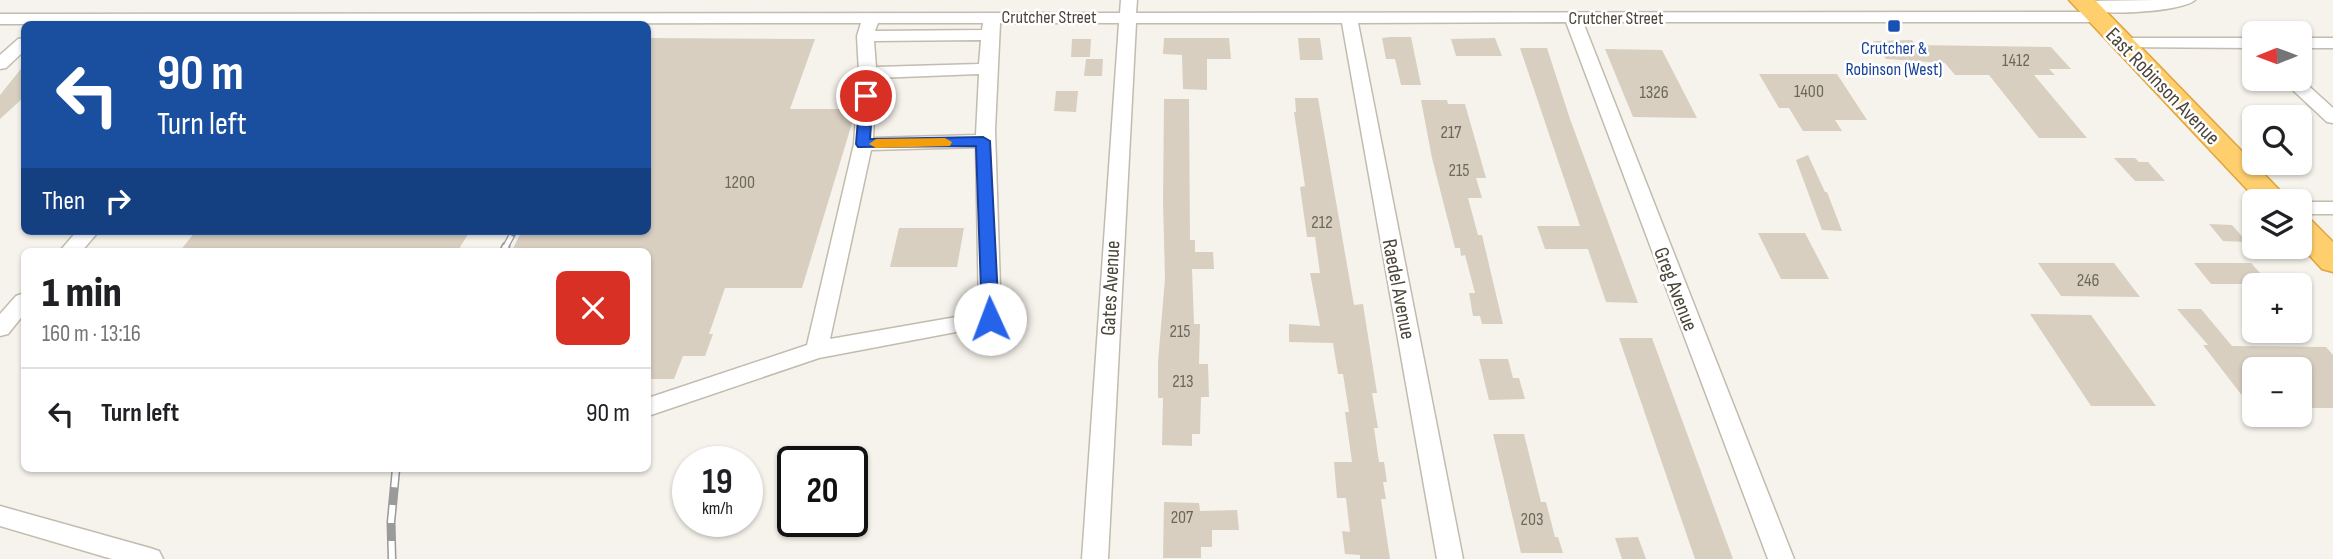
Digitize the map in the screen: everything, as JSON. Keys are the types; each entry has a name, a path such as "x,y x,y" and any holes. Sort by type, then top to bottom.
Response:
{"highway":[{"name":"East Robinson Avenue","path":"2088,8 2263,189"},
{"path":"2312,239 2333,261"}],"street":[{"path":"283,21 308,0"},
{"path":"482,18 495,0"},
{"path":"1834,0 1846,17"},
{"path":"1943,0 1967,17"},
{"path":"2029,0 2039,17"},
{"name":"Crutcher Street","path":"868,27 991,26 1065,9 1349,18 2039,17 2088,8 2187,0"},
{"name":"Gates Avenue","path":"1095,559 1128,9"},
{"path":"283,21 482,18 611,21"},
{"name":"Raedel Avenue","path":"1349,18 1450,559"},
{"name":"Greg Avenue","path":"1573,18 1781,559"},
{"path":"0,19 32,21"},
{"path":"651,22 868,27 863,144 817,350"},
{"path":"651,406 817,350 990,319 983,141 991,26"},
{"path":"2122,43 2242,44"},
{"path":"2312,43 2333,43"},
{"path":"0,64 21,46"},
{"path":"868,73 986,69"},
{"path":"2303,91 2333,118"},
{"path":"863,144 983,141"},
{"path":"2312,208 2333,208"},
{"path":"73,248 85,235"},
{"path":"0,328 21,304"},
{"path":"0,516 150,559"}],"building":[{"path":"1411,37 1421,85 1401,85 1395,59 1386,59 1382,38"},
{"path":"651,38 815,39 790,109 854,109 853,120 802,288 725,288 709,334 713,334 705,356 683,356 674,379 651,379 651,248 513,248 520,235 651,235"},
{"path":"1164,38 1229,38 1231,59 1207,59 1207,90 1183,89 1182,55 1163,54"},
{"path":"1298,38 1320,38 1323,60 1300,60"},
{"path":"1495,38 1502,56 1456,56 1451,39"},
{"path":"1072,39 1091,39 1090,57 1071,57"},
{"path":"1912,40 1916,45 2051,47 2071,69 2049,69 2055,75 2034,75 2087,138 2039,138 1989,75 1955,75 1945,63 1886,59 1873,41"},
{"path":"1520,48 1547,48 1570,119 1638,303 1606,302 1588,249 1545,249 1537,226 1580,226"},
{"path":"1605,49 1662,50 1697,118 1633,117"},
{"path":"1086,59 1103,59 1102,76 1084,76"},
{"path":"21,69 21,100 0,119 0,95"},
{"path":"1759,74 1837,74 1867,120 1835,120 1842,131 1803,131 1789,108 1779,108"},
{"path":"1056,91 1078,91 1076,112 1054,111"},
{"path":"1295,98 1318,98 1354,305 1363,304 1377,393 1372,393 1378,428 1374,428 1379,462 1384,462 1387,482 1383,482 1386,499 1381,499 1390,559 1360,559 1360,555 1345,554 1342,531 1350,532 1346,498 1337,498 1334,462 1352,462 1345,412 1349,412 1343,374 1338,374 1333,343 1289,342 1289,324 1320,326 1310,273 1320,273 1315,237 1307,237 1300,187 1305,186 1294,112"},
{"path":"1164,99 1189,99 1190,240 1195,240 1195,252 1213,252 1214,269 1192,269 1194,324 1200,324 1199,364 1208,364 1209,397 1201,397 1200,434 1192,434 1192,446 1162,445 1163,398 1158,398 1165,278"},
{"path":"1421,100 1447,100 1448,104 1465,104 1486,178 1476,178 1482,198 1468,198 1478,235 1482,235 1503,324 1482,324 1480,316 1473,316 1469,293 1475,293 1465,255 1461,256 1460,248 1455,248 1432,158"},
{"path":"1808,155 1827,192 1842,231 1822,230 1796,160"},
{"path":"2114,158 2135,158 2139,162 2148,162 2165,181 2135,181"},
{"path":"2209,224 2232,225 2242,236 2242,242 2223,241"},
{"path":"899,228 964,228 957,267 890,267"},
{"path":"1758,233 1805,233 1829,279 1781,279"},
{"path":"193,235 468,235 459,248 182,248"},
{"path":"2038,263 2114,263 2140,297 2061,296"},
{"path":"2194,263 2251,263 2260,273 2242,273 2242,284 2211,284"},
{"path":"2177,309 2201,309 2232,346 2326,347 2333,355 2333,408 2312,408 2312,357 2242,357 2242,395 2203,345 2208,345"},
{"path":"2030,314 2091,315 2156,406 2091,406"},
{"path":"1619,338 1652,338 1733,559 1695,559"},
{"path":"1479,359 1508,359 1513,378 1519,378 1525,399 1489,400"},
{"path":"1493,434 1524,434 1541,502 1546,502 1555,537 1558,537 1563,553 1521,553"},
{"path":"1164,502 1199,503 1200,511 1237,510 1239,530 1212,530 1212,547 1201,547 1201,558 1163,558"},
{"path":"1638,537 1646,559 1622,559 1615,538"}],"railway":[{"path":"505,248 512,235"},
{"path":"392,559 391,522 396,472"}],"slow traffic":[{"path":"876,144 945,142"}],"place":[{"name":"Crutcher & Robinson (West)","path":"1894,26"}],"route":[{"path":"866,96 863,144 983,141 990,319"}]}
